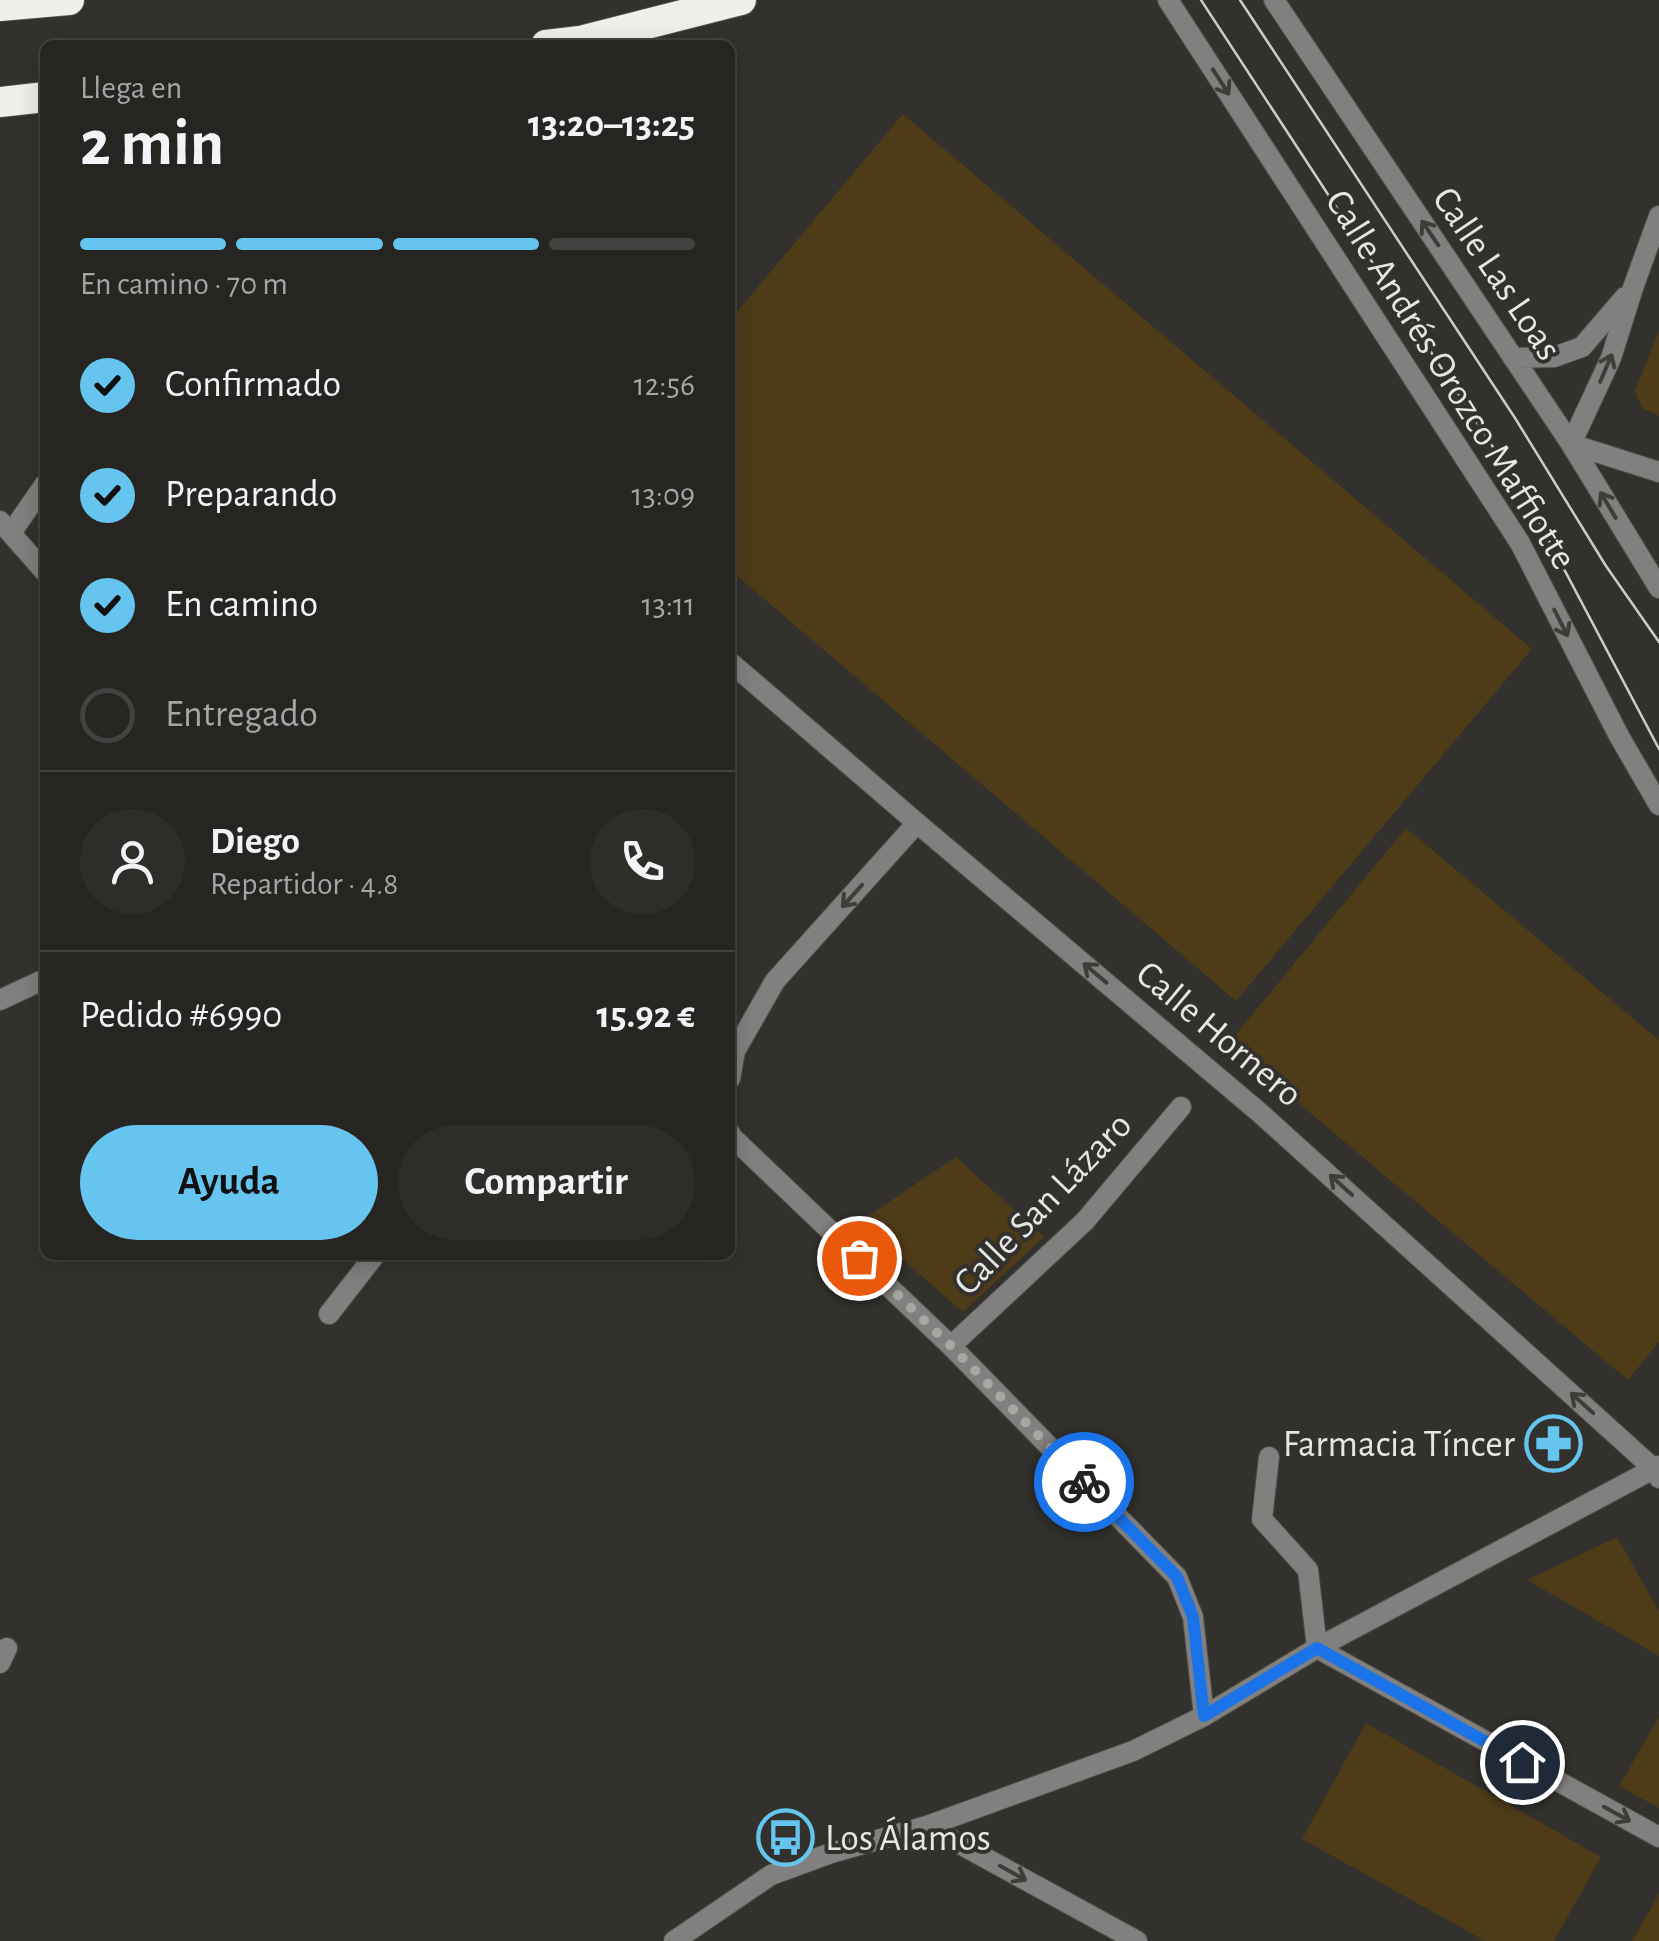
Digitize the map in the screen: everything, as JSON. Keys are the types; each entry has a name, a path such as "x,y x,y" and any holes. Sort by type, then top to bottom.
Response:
{"highway":[{"path":"0,6 70,0"},
{"path":"584,40 741,0"},
{"path":"0,102 40,98"}],"street":[{"name":"Calle Andrés Orozco Maffiotte","path":"1168,0 1520,543 1659,805"},
{"name":"Calle Las Loas","path":"1274,0 1571,444 1659,588"},
{"path":"1659,216 1611,358 1571,444 1659,472"},
{"path":"1513,358 1554,357 1582,347 1632,288"},
{"path":"40,490 6,527 40,566"},
{"name":"Calle Hornero","path":"735,666 1260,1112 1658,1471"},
{"path":"735,1056 774,982 917,823"},
{"path":"0,1000 40,981"},
{"name":"Calle San Lázaro","path":"951,1346 1085,1220 1181,1107"},
{"path":"735,1141 951,1346 1177,1577 1193,1617 1204,1716"},
{"path":"329,1314 371,1260"},
{"path":"1268,1457 1262,1519 1308,1570 1317,1648"},
{"path":"674,1941 771,1875 831,1853 927,1826 1133,1751 1204,1716 1317,1648 1658,1471"},
{"path":"1317,1648 1659,1837"},
{"path":"927,1826 1137,1941"}],"shaded area":[{"path":"903,114 1532,649 1236,1001 735,574 735,314"},
{"path":"1659,331 1659,416 1642,408 1635,391"},
{"path":"1406,828 1659,1040 1659,1342 1628,1380 1228,1044"},
{"path":"956,1157 1044,1237 963,1312 859,1222"},
{"path":"1617,1537 1659,1611 1659,1656 1527,1580"},
{"path":"1659,1717 1659,1808 1619,1786"},
{"path":"1366,1723 1601,1857 1554,1941 1485,1941 1302,1839"},
{"path":"1659,1893 1659,1941 1632,1941 1658,1896"}],"tram line":[{"path":"1201,0 1527,499 1659,749"},
{"path":"1240,0 1659,642"}],"way so far":[{"path":"859,1258 1084,1482"}],"place":[{"name":"Farmacia Tíncer","path":"1554,1443"},
{"name":"Los Álamos","path":"786,1837"}],"route":[{"path":"1084,1482 1177,1577 1193,1617 1204,1716 1317,1648 1522,1762"}]}
